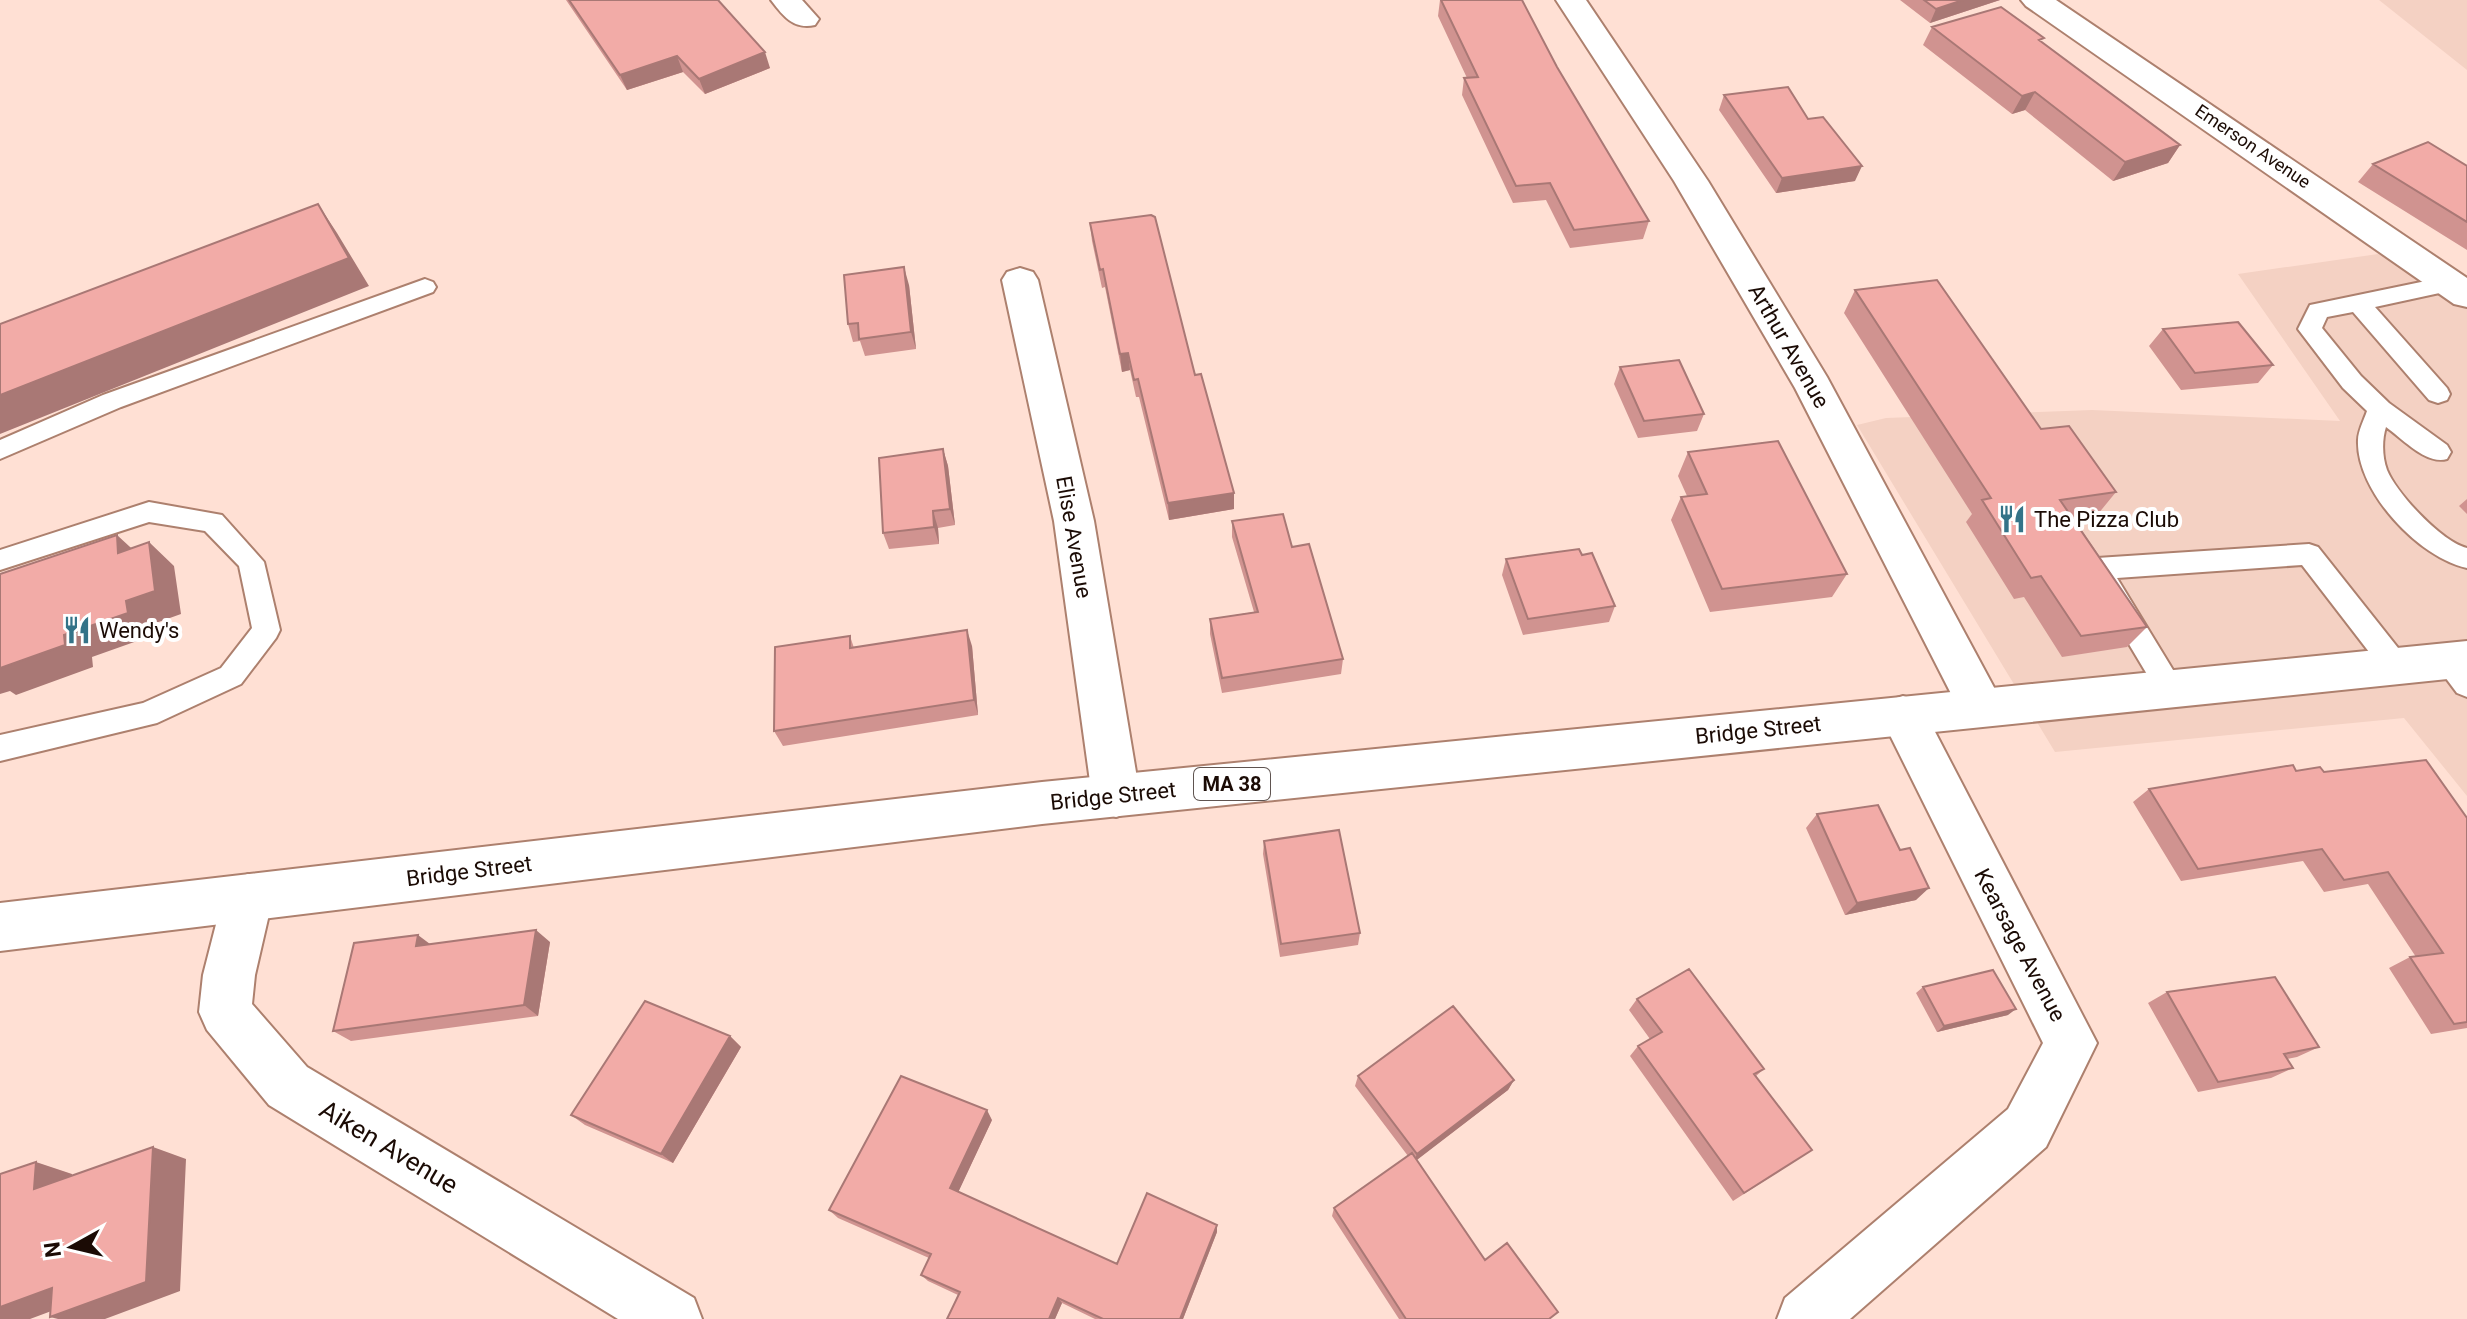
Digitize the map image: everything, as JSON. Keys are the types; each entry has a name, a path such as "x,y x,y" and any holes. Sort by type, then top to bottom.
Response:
{"street":[{"name":"Arthur Avenue","path":"1571,0 1691,181 1814,387 1981,707"},
{"name":"Emerson Avenue","path":"2036,0 2459,290"},
{"name":"Elise Avenue","path":"1020,280 1074,521 1116,796"},
{"name":"Bridge Street","path":"0,927 1116,796 2396,666 2460,668"},
{"name":"Kearsage Avenue","path":"1806,1319 2027,1128 2071,1043 1903,715"},
{"name":"Aiken Avenue","path":"248,897 229,975 225,1012 288,1086 673,1319"}],"lane":[{"path":"0,450 112,401 425,287"},
{"path":"2438,452 2380,409 2352,382 2310,329 2318,311 2357,301 2459,290"},
{"path":"2357,301 2438,394"},
{"path":"2380,409 2370,439 2375,472 2415,528 2453,555 2467,558"},
{"path":"0,560 149,512 213,522 251,562 266,630 231,676 147,714 0,748"},
{"path":"2170,688 2097,569 2309,554 2396,666"}],"shaded area":[{"path":"2379,0 2467,0 2467,70"},
{"path":"2378,254 2467,291 2467,796 2404,718 2055,752 1857,425 1886,418 2092,410 2340,421 2238,274"}],"building":[{"path":"569,0 718,0 765,52 699,79 677,56 620,75"},
{"path":"1441,0 1522,0 1557,67 1649,221 1574,230 1550,183 1516,186 1464,78 1478,77"},
{"path":"1924,0 1963,0 1936,9"},
{"path":"2001,7 2044,38 2039,40 2180,145 2125,162 2035,92 2022,96 1932,27"},
{"path":"1788,87 1808,119 1823,117 1862,166 1782,178 1724,95"},
{"path":"2428,142 2467,166 2467,222 2373,164"},
{"path":"318,204 349,258 0,395 0,324"},
{"path":"1155,217 1195,375 1201,374 1234,493 1168,503 1138,379 1134,380 1128,353 1120,354 1103,269 1100,270 1090,223"},
{"path":"904,267 911,332 859,339 858,323 848,324 844,275"},
{"path":"1937,280 2041,429 2069,426 2116,492 2060,500 2147,627 2081,636 2041,576 2031,578 1982,500 1991,498 1855,290"},
{"path":"2238,322 2273,365 2195,373 2163,329"},
{"path":"1679,360 1704,414 1644,421 1620,367"},
{"path":"1778,441 1847,574 1722,589 1681,497 1707,494 1688,452"},
{"path":"943,449 950,509 933,511 934,527 883,533 879,458"},
{"path":"1283,514 1292,547 1309,544 1343,659 1222,678 1210,619 1258,612 1232,521"},
{"path":"117,535 118,553 149,542 155,591 126,601 128,613 64,635 65,645 0,668 0,574"},
{"path":"1579,549 1582,555 1592,553 1615,606 1528,619 1506,559"},
{"path":"967,630 974,700 774,731 775,647 850,636 850,648"},
{"path":"2426,760 2467,818 2467,1022 2454,1024 2410,957 2443,953 2388,872 2344,880 2322,849 2198,869 2149,789 2293,765 2296,771 2320,767 2324,772"},
{"path":"1878,805 1900,850 1910,848 1929,888 1857,903 1817,814"},
{"path":"1339,830 1360,933 1281,944 1264,841"},
{"path":"536,930 524,1005 333,1031 354,943 418,935 416,946"},
{"path":"1689,969 1764,1069 1754,1074 1812,1150 1744,1193 1638,1046 1662,1032 1637,999"},
{"path":"1993,970 2016,1009 1944,1026 1923,987"},
{"path":"2275,977 2319,1047 2284,1054 2293,1068 2218,1082 2167,992"},
{"path":"645,1001 730,1036 661,1154 571,1115"},
{"path":"1453,1006 1514,1080 1417,1154 1358,1076"},
{"path":"901,1076 987,1110 950,1188 1117,1264 1147,1193 1217,1225 1180,1319 1103,1319 1058,1298 1049,1319 947,1319 960,1292 921,1275 931,1254 829,1210"},
{"path":"153,1147 146,1282 50,1317 52,1288 0,1307 0,1174 36,1162 34,1189"},
{"path":"1412,1153 1485,1260 1507,1243 1558,1312 1549,1319 1406,1319 1334,1208"}],"place":[{"name":"The Pizza Club","path":"2012,519"},
{"name":"Wendy's","path":"77,630"}]}
